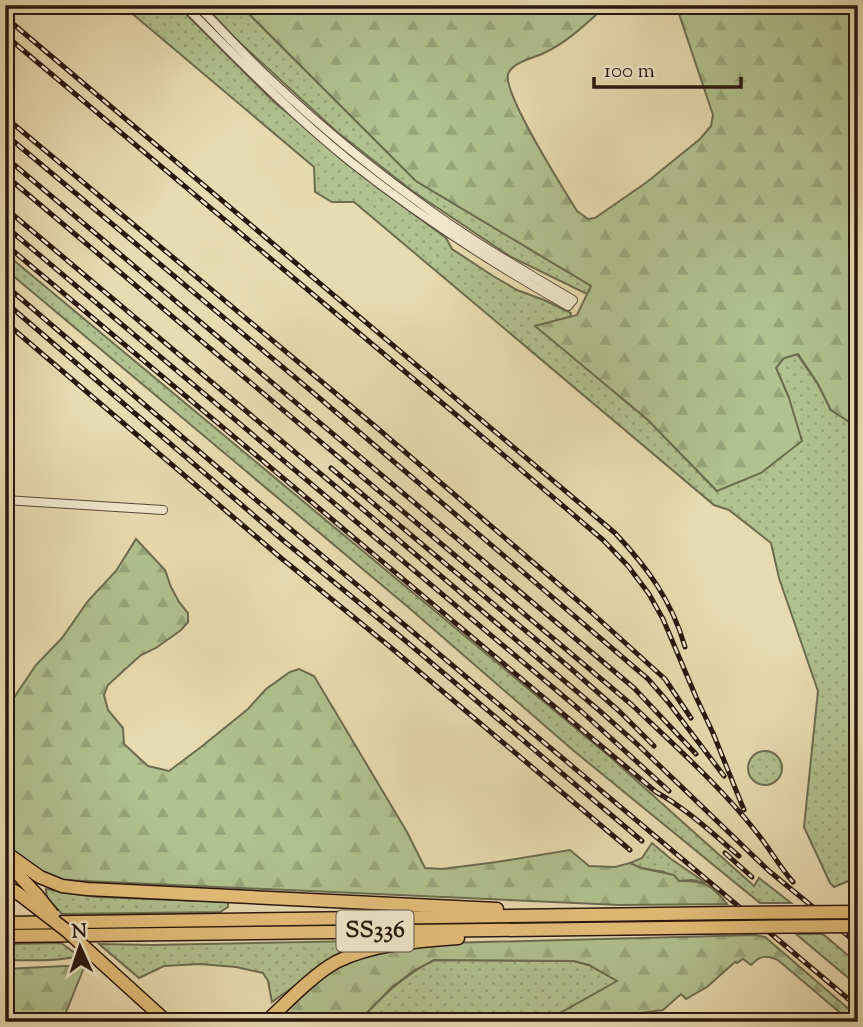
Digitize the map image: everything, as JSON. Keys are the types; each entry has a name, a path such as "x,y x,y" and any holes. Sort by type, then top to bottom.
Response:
{"main road":[{"path":"5,852 40,877 62,886 87,889 475,907 560,915"},
{"path":"5,860 32,898 167,1022"},
{"path":"5,886 32,898"},
{"name":"SS336","path":"5,923 858,912"},
{"name":"SS336","path":"5,936 858,926"},
{"path":"266,1022 335,962 367,950 450,938 561,929"}],"street":[{"path":"184,5 262,84 351,161 418,212 515,276 568,306 573,300 446,221 356,154 271,80 197,5"},
{"path":"5,500 163,510"}],"green space":[{"path":"122,5 177,5 274,102 446,238 452,249 517,290 571,313 570,317 536,326 648,420 717,491 789,398 776,368 784,358 797,354 818,384 831,410 848,421 858,413 858,877 834,887 804,827 818,691 779,578 771,543 729,510 714,505 354,202 332,202 315,192 314,167"},
{"path":"204,5 240,5 416,181 592,286 587,294 511,257 411,190 336,131 236,39"},
{"path":"240,5 607,5 560,44 519,63 509,72 508,81 534,140 577,211 588,219 595,218 647,182 700,139 711,126 713,115 676,5 858,5 858,413 848,421 831,410 798,354 784,358 776,368 789,398 802,441 761,473 717,491 648,420 535,326 577,315 591,286 416,181"},
{"path":"5,253 609,756 754,886 759,878 791,903 760,903 574,751 408,607 5,269"},
{"path":"136,539 165,570 179,602 188,613 188,622 181,630 141,655 108,685 104,695 108,710 123,728 124,744 148,766 169,771 248,709 266,689 299,669 314,676 407,832 425,868 442,869 570,850 589,866 615,867 630,863 674,875 679,881 701,883 717,892 727,904 620,905 63,880 42,872 5,847 5,711 36,665 62,638 88,601 116,571"},
{"path":"765,751 777,756 782,768 777,780 765,785 753,780 748,768 753,756"},
{"path":"652,843 706,883 679,881 664,872 630,863 642,858"},
{"path":"46,889 97,897 228,902 228,907 220,912 62,914 47,898"},
{"path":"796,934 823,934 858,964 858,986"},
{"path":"755,935 765,937 858,1017 858,1022 851,1022 778,960 767,957 758,959 751,965 743,959 735,962 707,987 686,999 681,994 663,1010 633,1014 618,1022 544,1022 617,981 589,965 574,961 434,960 392,987 358,1022 272,1022 334,967 368,953 446,943"},
{"path":"357,941 272,1002 268,981 263,973 236,967 200,964 164,966 139,978 99,944 152,945"},
{"path":"61,943 79,956 52,960 5,960 5,944"},
{"path":"434,960 574,961 589,965 618,981 544,1022 358,1022 402,980"},
{"path":"85,965 62,1022 5,1022 5,969"}],"railway":[{"path":"5,17 615,533 638,559 666,600 685,647"},
{"path":"5,35 479,434 603,540 628,566 663,619 744,810"},
{"path":"5,117 376,427 591,612 665,679 691,718"},
{"path":"5,134 648,679 724,776"},
{"path":"5,157 634,688 696,754"},
{"path":"5,175 632,705 728,799 793,882"},
{"path":"5,208 601,712 769,871 858,944"},
{"path":"5,226 581,711 669,791"},
{"path":"5,244 656,792 689,814 739,856"},
{"path":"5,285 858,1007"},
{"path":"5,302 285,542 642,841"},
{"path":"5,322 281,558 630,850"},
{"path":"331,468 569,667 654,746"},
{"path":"725,853 752,877"}]}
